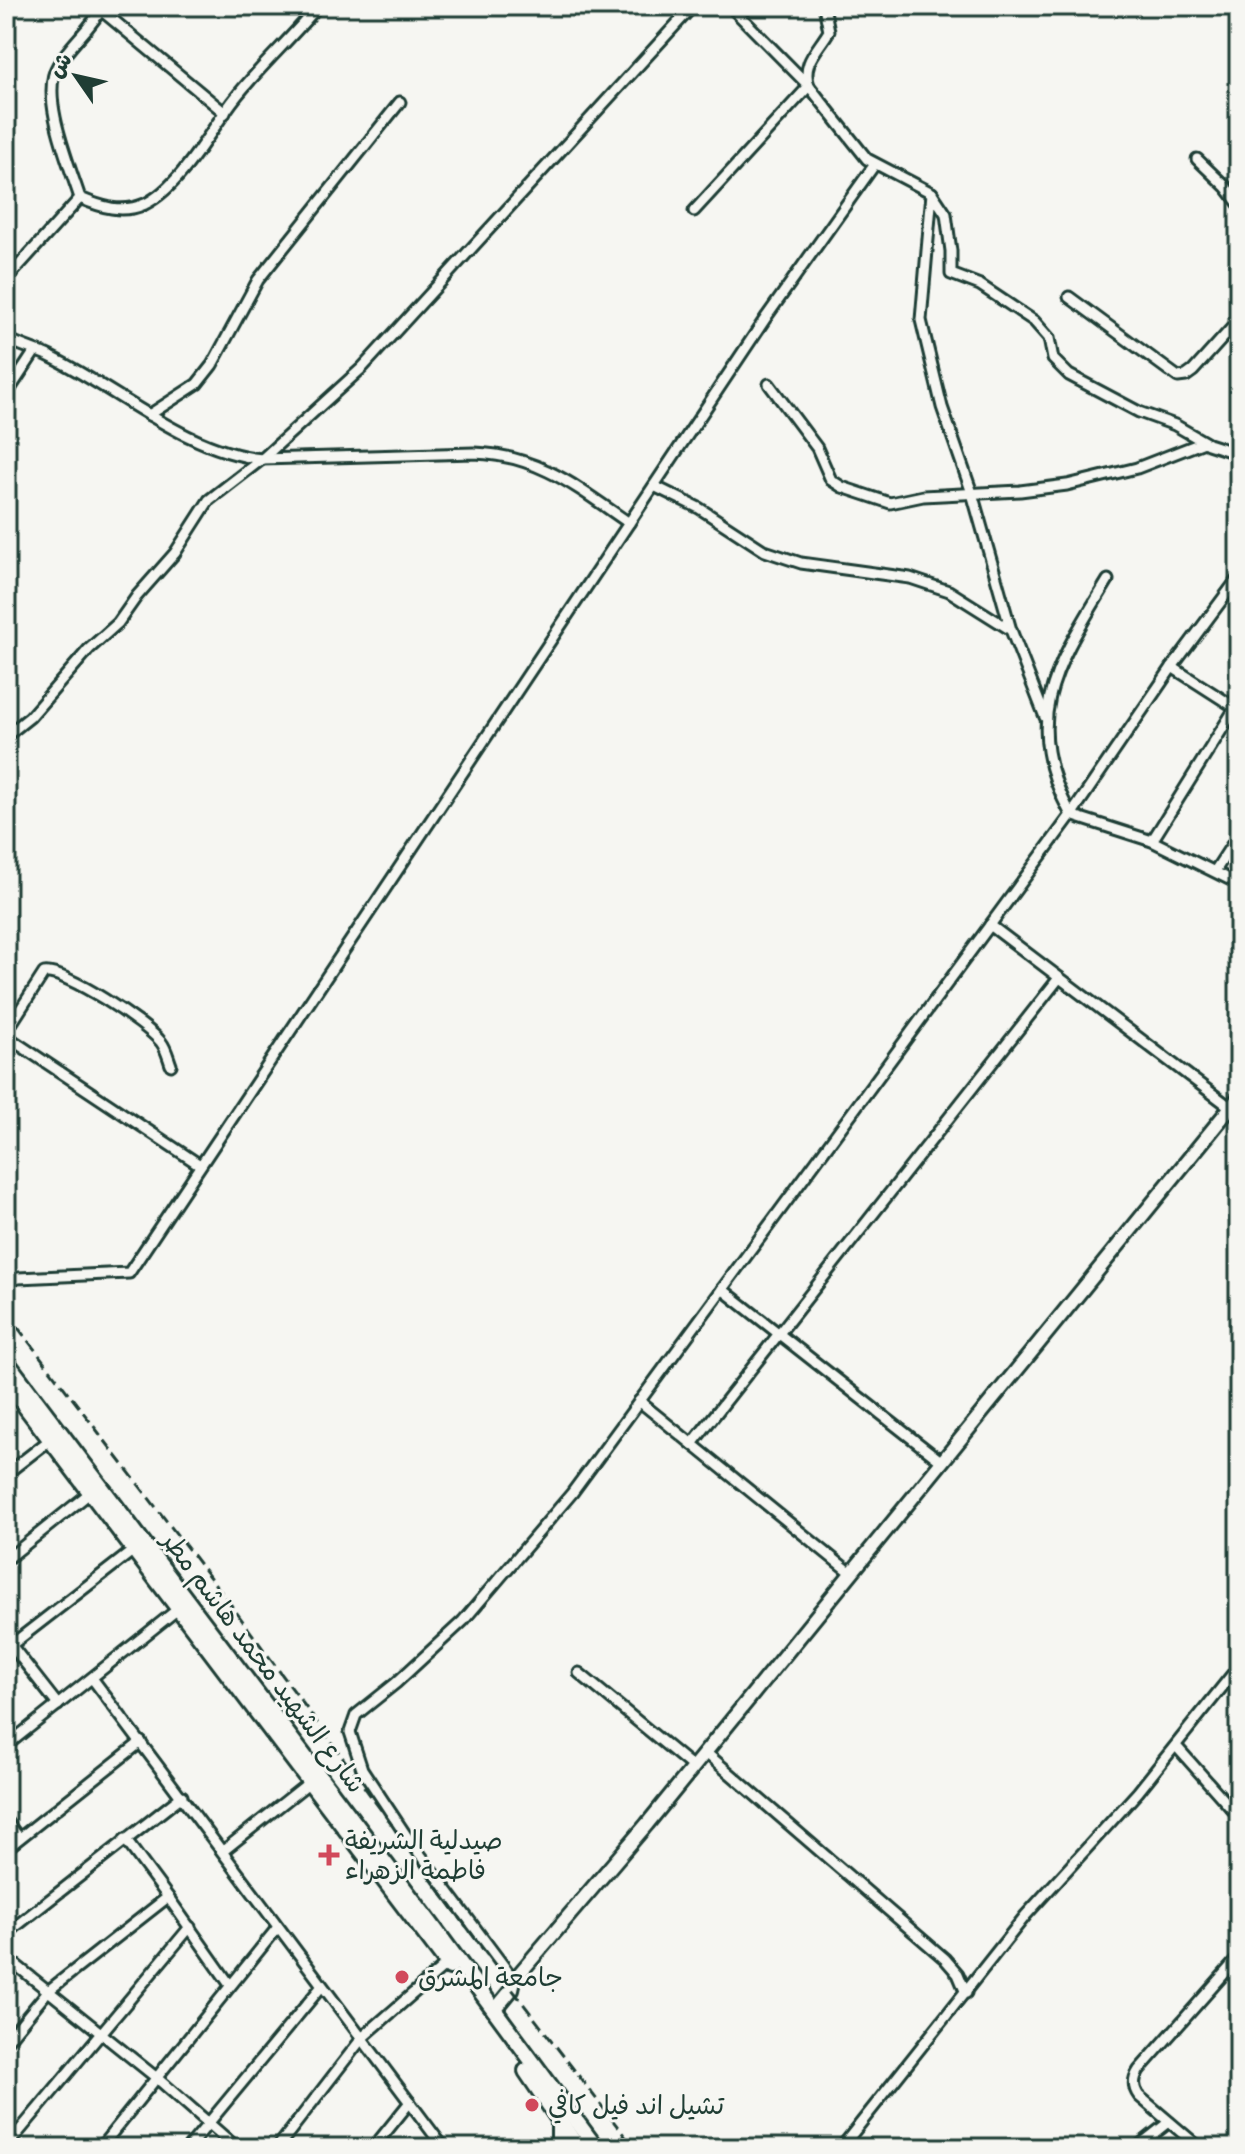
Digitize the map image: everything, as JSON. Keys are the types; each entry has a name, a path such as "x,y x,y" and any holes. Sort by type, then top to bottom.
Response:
{"main road":[{"name":"شارع الشهيد محمد هاشم مطر","path":"6,1361 9,1381 51,1439 448,1963 576,2147"},
{"name":"شارع الشهيد محمد هاشم مطر","path":"9,1381 596,2148"},
{"path":"559,2119 559,2148"}],"street":[{"path":"225,113 102,8 95,23 58,65 51,86 54,112 80,198 105,209 126,209 144,204 176,179 240,93 318,6"},
{"path":"6,736 30,717 89,649 118,623 175,553 209,500 262,459 362,368 693,6"},
{"path":"730,6 809,86 867,159 932,193 946,214 951,274 980,285 1034,321 1049,338 1053,359 1069,375 1139,412 1175,425 1204,442 1239,454"},
{"path":"809,86 806,67 829,31 824,6"},
{"path":"694,211 809,86"},
{"path":"149,415 197,384 212,365 258,280 400,102"},
{"path":"1197,159 1239,204"},
{"path":"6,1282 18,1278 129,1273 767,316 875,164"},
{"path":"932,193 921,320 942,407 972,493 1011,630 1045,717 1049,761 1057,789 1071,815 1152,841 1239,884"},
{"path":"6,280 80,198"},
{"path":"1069,297 1178,377 1193,371 1239,320"},
{"path":"6,338 51,357 149,415 242,457 500,455 550,470 629,523"},
{"path":"6,395 35,351"},
{"path":"769,384 817,448 828,476 837,486 890,503 923,496 1044,489 1091,480 1137,468 1204,442"},
{"path":"654,486 699,508 765,551 815,566 910,578 949,591 1011,630"},
{"path":"514,1980 483,1942 362,1769 350,1732 356,1715 463,1621 572,1493 1071,815 1172,667 1239,577"},
{"path":"1045,717 1052,683 1061,663 1108,580"},
{"path":"1152,841 1238,707 1172,667"},
{"path":"1215,871 1239,834"},
{"path":"494,2011 512,1989 514,1980 693,1767 1235,1102 1059,978 990,925"},
{"path":"171,1065 163,1044 149,1029 119,1006 102,1000 55,972 44,973 6,1034 200,1165"},
{"path":"692,1444 1059,978"},
{"path":"722,1289 942,1462"},
{"path":"639,1401 851,1573"},
{"path":"6,1474 51,1439"},
{"path":"6,1560 91,1492"},
{"path":"58,1705 8,1647 135,1549"},
{"path":"6,1746 178,1609"},
{"path":"841,2148 1026,1915 1128,1804 1239,1666"},
{"path":"579,1673 693,1767"},
{"path":"92,1678 444,2148"},
{"path":"6,1849 141,1742"},
{"path":"1176,1746 1239,1817"},
{"path":"705,1752 945,1959 958,1974 966,1993"},
{"path":"223,1851 311,1781"},
{"path":"6,1934 182,1796"},
{"path":"6,1821 19,1838"},
{"path":"125,1839 230,1985"},
{"path":"6,2042 48,1991 168,1897"},
{"path":"6,2147 190,1927"},
{"path":"100,2148 278,1927"},
{"path":"6,1957 158,2079 237,2148"},
{"path":"1200,2148 1136,2092 1136,2074 1239,1957"},
{"path":"277,2148 363,2037 448,1963"},
{"path":"188,2148 322,1986"},
{"path":"373,2148 410,2102"},
{"path":"1136,2148 1169,2122"}],"railway":[{"path":"6,1312 231,1605 512,1989 634,2148"}],"place":[{"name":"صيدلية الشريفة فاطمة الزهراء","path":"329,1855"},
{"name":"جامعة المشرق","path":"402,1977"},
{"name":"تشيل اند فيل كافي","path":"532,2105"}]}
